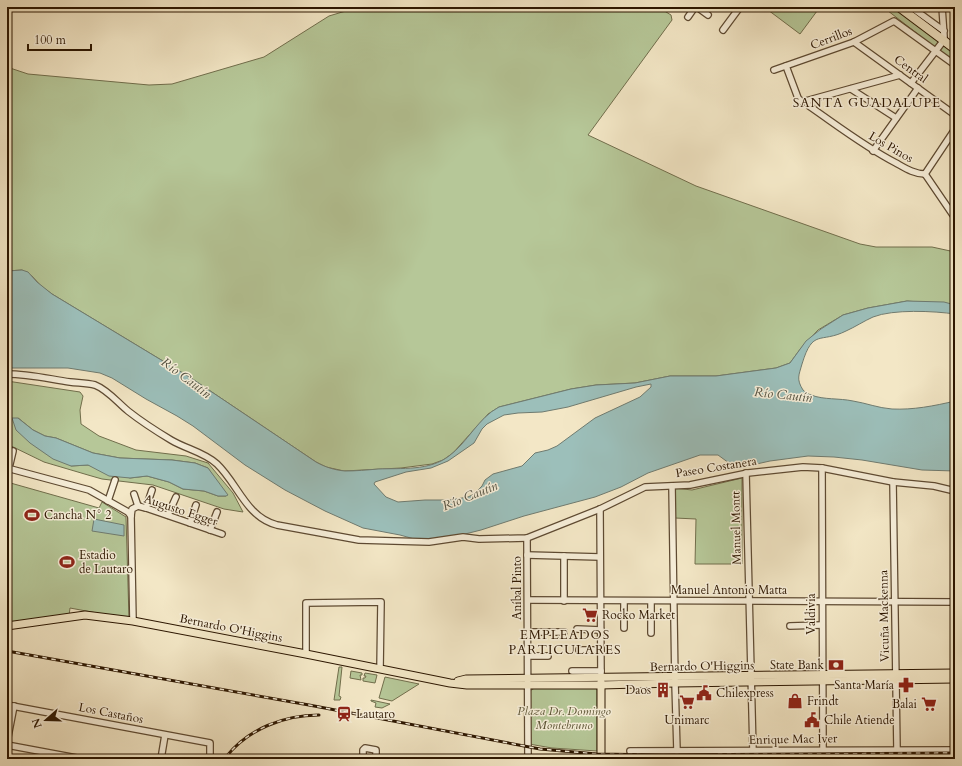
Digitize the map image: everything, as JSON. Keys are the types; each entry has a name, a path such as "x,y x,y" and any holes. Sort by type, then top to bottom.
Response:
{"highway":[{"path":"899,7 955,49"}],"main road":[{"name":"Bernardo O'Higgins","path":"7,626 85,615 133,621 450,683 467,685 601,678 675,680 896,677 955,679"},
{"name":"Bernardo O'Higgins","path":"896,677 955,673"},
{"path":"601,678 601,759"}],"street":[{"path":"688,17 696,7 708,15"},
{"path":"723,30 740,7"},
{"path":"911,7 944,31"},
{"path":"911,83 944,40 942,7"},
{"name":"Cerrillos","path":"774,70 854,42 894,21 935,51"},
{"name":"Central","path":"854,42 955,114"},
{"path":"935,51 955,65"},
{"name":"Los Pinos","path":"786,66 798,98 873,151 909,170 919,174 925,174"},
{"path":"804,102 900,75"},
{"path":"873,151 918,88"},
{"path":"851,89 896,118"},
{"path":"955,129 925,174 955,218"},
{"path":"7,374 24,374 94,385 104,391 144,424 175,442 210,458 225,472 253,512 273,524 359,540 429,542 463,537 479,539 528,538"},
{"path":"8,468 13,451"},
{"name":"Paseo Costanera","path":"528,538 600,509 645,487 661,485 690,485 746,473 803,467 822,468 893,482 934,486 955,491"},
{"name":"Augusto Egger","path":"8,468 89,490 128,512 131,516"},
{"name":"Valdivia","path":"822,468 823,758"},
{"name":"Manuel Montt","path":"746,473 753,751"},
{"path":"108,501 115,480"},
{"name":"Vicuña Mackenna","path":"893,482 897,750"},
{"path":"672,486 677,751"},
{"path":"146,508 152,490"},
{"path":"134,494 138,506"},
{"path":"168,515 176,496"},
{"path":"190,523 196,505"},
{"name":"Augusto Egger","path":"131,516 132,509 138,506 222,534"},
{"path":"572,671 601,678 600,509"},
{"path":"210,530 217,512"},
{"path":"131,516 133,621"},
{"name":"Aníbal Pinto","path":"528,538 528,759"},
{"path":"528,555 600,557"},
{"path":"564,556 564,601"},
{"name":"Manuel Antonio Matta","path":"528,600 600,602 955,602"},
{"path":"306,654 306,603 381,602 380,669"},
{"path":"624,602 624,628"},
{"path":"651,602 651,633"},
{"path":"790,626 822,625"},
{"path":"577,629 601,630"},
{"path":"528,632 564,632"},
{"path":"578,650 601,650"},
{"path":"528,656 548,656"},
{"name":"Los Castaños","path":"7,705 210,743 210,758"},
{"path":"7,742 14,706"},
{"path":"161,759 165,735"},
{"path":"7,745 82,759"},
{"path":"363,759 363,750 365,748 376,750 376,759"},
{"name":"Enrique Mac Iver","path":"630,751 955,750"},
{"name":"Enrique Mac Iver","path":"612,758 753,759 955,757"},
{"path":"210,758 217,759"}],"green space":[{"path":"359,7 658,7 671,15 672,20 588,135 696,186 860,244 876,247 932,247 955,252 955,305 907,301 868,308 843,315 818,330 801,348 790,363 776,368 716,376 670,376 635,383 596,385 571,389 499,407 488,414 453,453 443,460 432,464 401,468 344,471 326,467 316,462 191,378 52,294 41,286 32,276 22,270 7,271 7,67 28,74 149,85 172,84 264,57 329,16"},
{"path":"764,7 820,7 800,34"},
{"path":"883,7 892,7 955,53 955,63"},
{"path":"7,381 80,392 83,396 80,410 81,424 99,436 136,450 186,456 208,463 233,493 243,512 224,509 153,485 102,479 88,475 44,462 7,444","holes":["18,418 33,430 45,436 56,438 93,453 120,458 172,460 195,463 208,468 226,496 218,496 204,491 183,489 169,482 147,476 130,478 88,465 71,466"]},
{"path":"742,478 742,564 695,564 696,519 675,518 674,488 692,490"},
{"name":"Estadio de Lautaro","path":"7,482 99,508 102,502 126,517 129,619 70,608 69,616 7,625"},
{"path":"339,667 342,667 339,696 341,697 340,700 334,700"},
{"path":"351,671 362,673 362,675 360,675 361,680 350,678"},
{"path":"365,673 377,675 375,683 363,681 363,678 366,676 364,676"},
{"path":"385,677 419,684 392,701 379,698"},
{"name":"Plaza Dr. Domingo Montebruno","path":"536,687 594,687 597,689 597,751 552,748 529,744 530,691"},
{"path":"371,700 390,704 382,708 375,707 376,703"}],"water":[{"name":"Río Cautín","path":"22,270 28,272 37,282 52,294 191,378 316,462 330,468 345,471 415,468 441,461 462,444 485,417 499,407 571,389 596,385 635,383 670,376 716,376 776,368 790,363 806,341 843,315 868,308 907,301 944,302 955,305 955,314 914,311 881,314 837,335 814,341 806,353 800,371 799,380 803,390 811,395 821,398 853,401 887,408 916,408 955,401 955,471 922,470 862,460 808,456 770,461 743,467 729,463 718,455 700,455 648,473 621,487 595,497 465,534 448,538 418,540 363,528 325,511 285,490 245,465 193,426 112,378 100,373 68,368 7,368 7,315 9,310 7,304 7,271","holes":["651,384 651,387 640,397 595,418 557,446 535,453 522,466 493,474 485,480 482,486 474,494 468,497 450,500 398,502 386,497 374,484 375,482 406,472 431,468 448,461 474,443 482,429 487,424 504,415 542,412 568,407 636,387"]},
{"path":"12,418 18,418 33,430 45,436 56,438 93,453 120,458 172,460 195,463 208,468 228,495 218,496 204,491 183,489 169,482 147,476 130,478 109,476 88,465 71,466 53,459 30,443 16,430"},
{"path":"94,519 124,525 124,536 92,531"}],"railway":[{"path":"7,651 309,705 540,749 597,754 663,755 955,753"},
{"path":"226,757 235,747 256,731 280,721 319,715"}],"place":[{"name":"Cancha N° 2","path":"32,515"},
{"name":"Estadio de Lautaro","path":"67,562"},
{"name":"Rocko Market","path":"590,615"},
{"name":"State Bank","path":"836,665"},
{"name":"Santa María","path":"906,685"},
{"name":"Daos","path":"663,690"},
{"name":"Chilexpress","path":"704,693"},
{"name":"Frindt","path":"795,701"},
{"name":"Unimarc","path":"687,702"},
{"name":"Balai","path":"929,704"},
{"name":"Lautaro","path":"344,714"},
{"name":"Chile Atiende","path":"812,720"}],"district":[{"name":"SANTA GUADALUPE","path":"867,103"},
{"name":"EMPLEADOS PARTICULARES","path":"565,642"}]}
